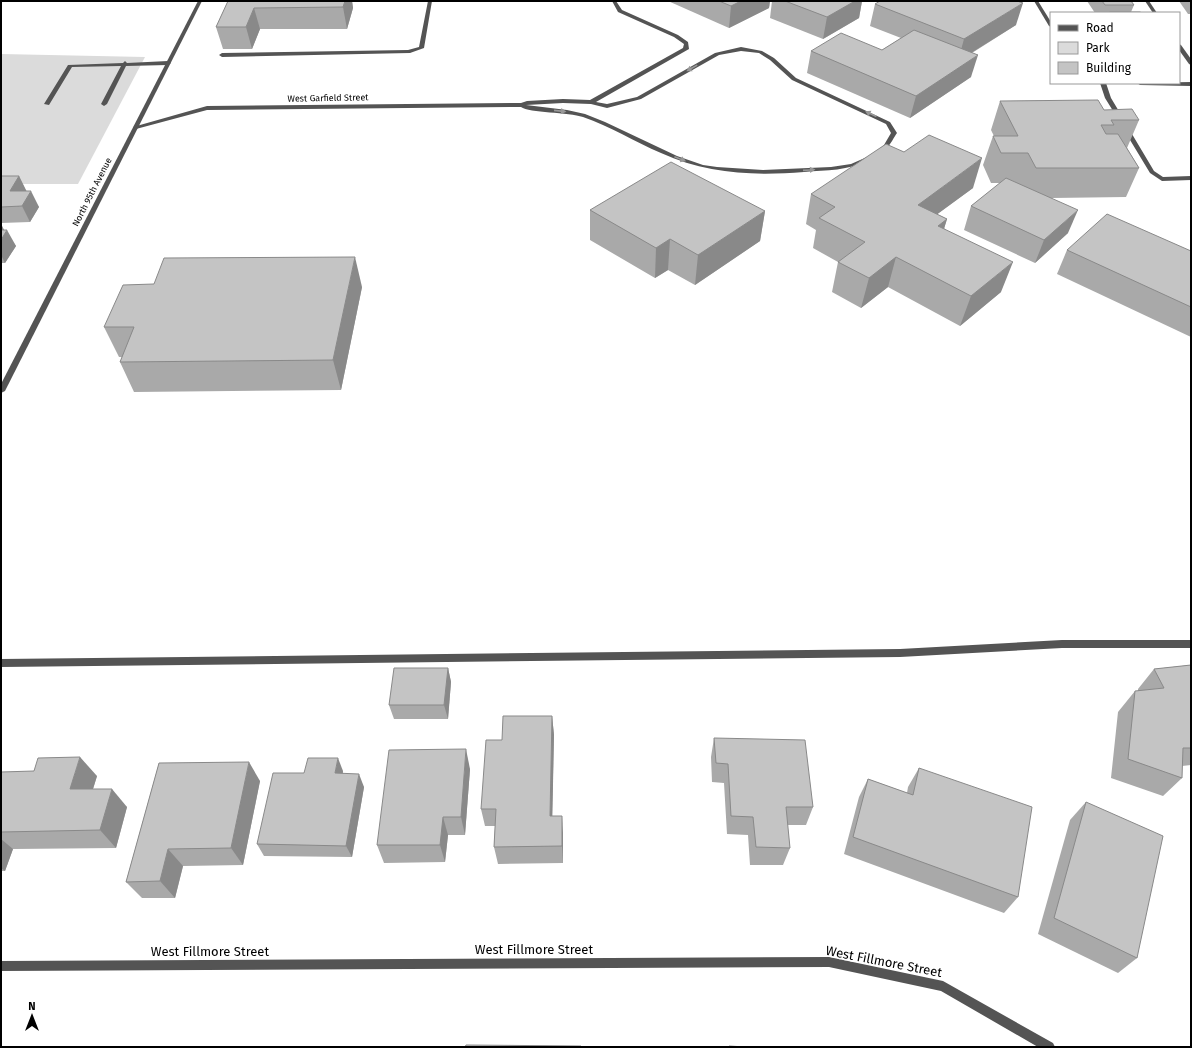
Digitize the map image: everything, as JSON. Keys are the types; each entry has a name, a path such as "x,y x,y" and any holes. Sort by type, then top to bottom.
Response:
{"street":[{"name":"North 95th Avenue","path":"1,391 200,1"},
{"path":"222,55 408,52 421,48 430,1"},
{"path":"591,102 686,49 686,43 676,36 620,11 614,1"},
{"path":"1036,1 1050,24"},
{"path":"1147,1 1154,12"},
{"path":"1180,47 1191,63"},
{"path":"741,49 760,52 772,59 794,79 881,119 888,124 894,133 886,146 863,161 848,167 780,172 756,172 708,168 689,163 591,118 568,112 526,108 522,105 527,103 563,101 591,102 607,106 638,98 718,54 741,49"},
{"path":"47,104 70,66 125,63 168,63"},
{"path":"104,104 125,63"},
{"path":"1103,84 1108,98 1152,172 1162,179 1191,178"},
{"path":"1180,84 1191,84"},
{"name":"West Garfield Street","path":"136,127 207,108 522,105"},
{"path":"1,663 900,653 1062,644 1191,644"},
{"name":"West Fillmore Street","path":"1,966 829,962 943,986 1049,1047"}],"green space":[{"path":"1,54 145,57 78,184 1,184"}],"building":[{"path":"228,1 345,1 343,7 254,8 246,27 216,27"},
{"path":"719,1 741,1 731,6"},
{"path":"785,1 855,1 827,17"},
{"path":"880,1 1017,1 1023,3 964,39 875,4"},
{"path":"1102,1 1131,1 1134,5 1105,5"},
{"path":"914,30 978,55 916,96 811,51 841,33 882,50"},
{"path":"1098,100 1104,110 1132,109 1139,120 1111,120 1114,125 1101,125 1106,134 1118,134 1139,168 1036,168 1028,153 1001,153 993,136 1018,136 1000,101"},
{"path":"929,135 982,158 918,205 947,219 938,226 1013,262 971,296 896,257 869,278 838,262 865,242 819,218 835,207 811,194 886,144 904,152"},
{"path":"671,162 765,211 698,255 670,239 656,248 590,210"},
{"path":"1,176 19,176 10,191 31,191 22,206 1,207"},
{"path":"1006,178 1078,210 1044,240 971,206"},
{"path":"1107,214 1191,251 1191,307 1067,250"},
{"path":"1,230 7,230 1,240"},
{"path":"355,257 333,360 120,362 134,327 104,327 123,285 154,284 164,258"},
{"path":"1191,665 1191,748 1183,748 1182,778 1128,759 1135,691 1164,688 1154,669"},
{"path":"394,668 448,668 444,705 389,705"},
{"path":"503,716 552,716 550,816 562,816 562,846 494,847 496,809 481,809 486,740 502,740"},
{"path":"714,738 805,740 813,807 786,807 790,848 756,847 753,817 731,816 728,764 716,763"},
{"path":"466,749 461,817 443,817 440,845 377,845 389,750"},
{"path":"80,757 70,789 112,789 100,830 1,832 1,772 34,771 38,758"},
{"path":"308,758 338,758 335,773 359,774 346,846 257,844 273,773 304,773"},
{"path":"249,762 231,848 168,849 160,881 126,882 159,763"},
{"path":"919,768 1032,807 1018,897 853,837 868,779 913,795"},
{"path":"1086,802 1163,836 1137,958 1054,918"},
{"path":"466,1045 581,1046 581,1047 465,1047"}]}
